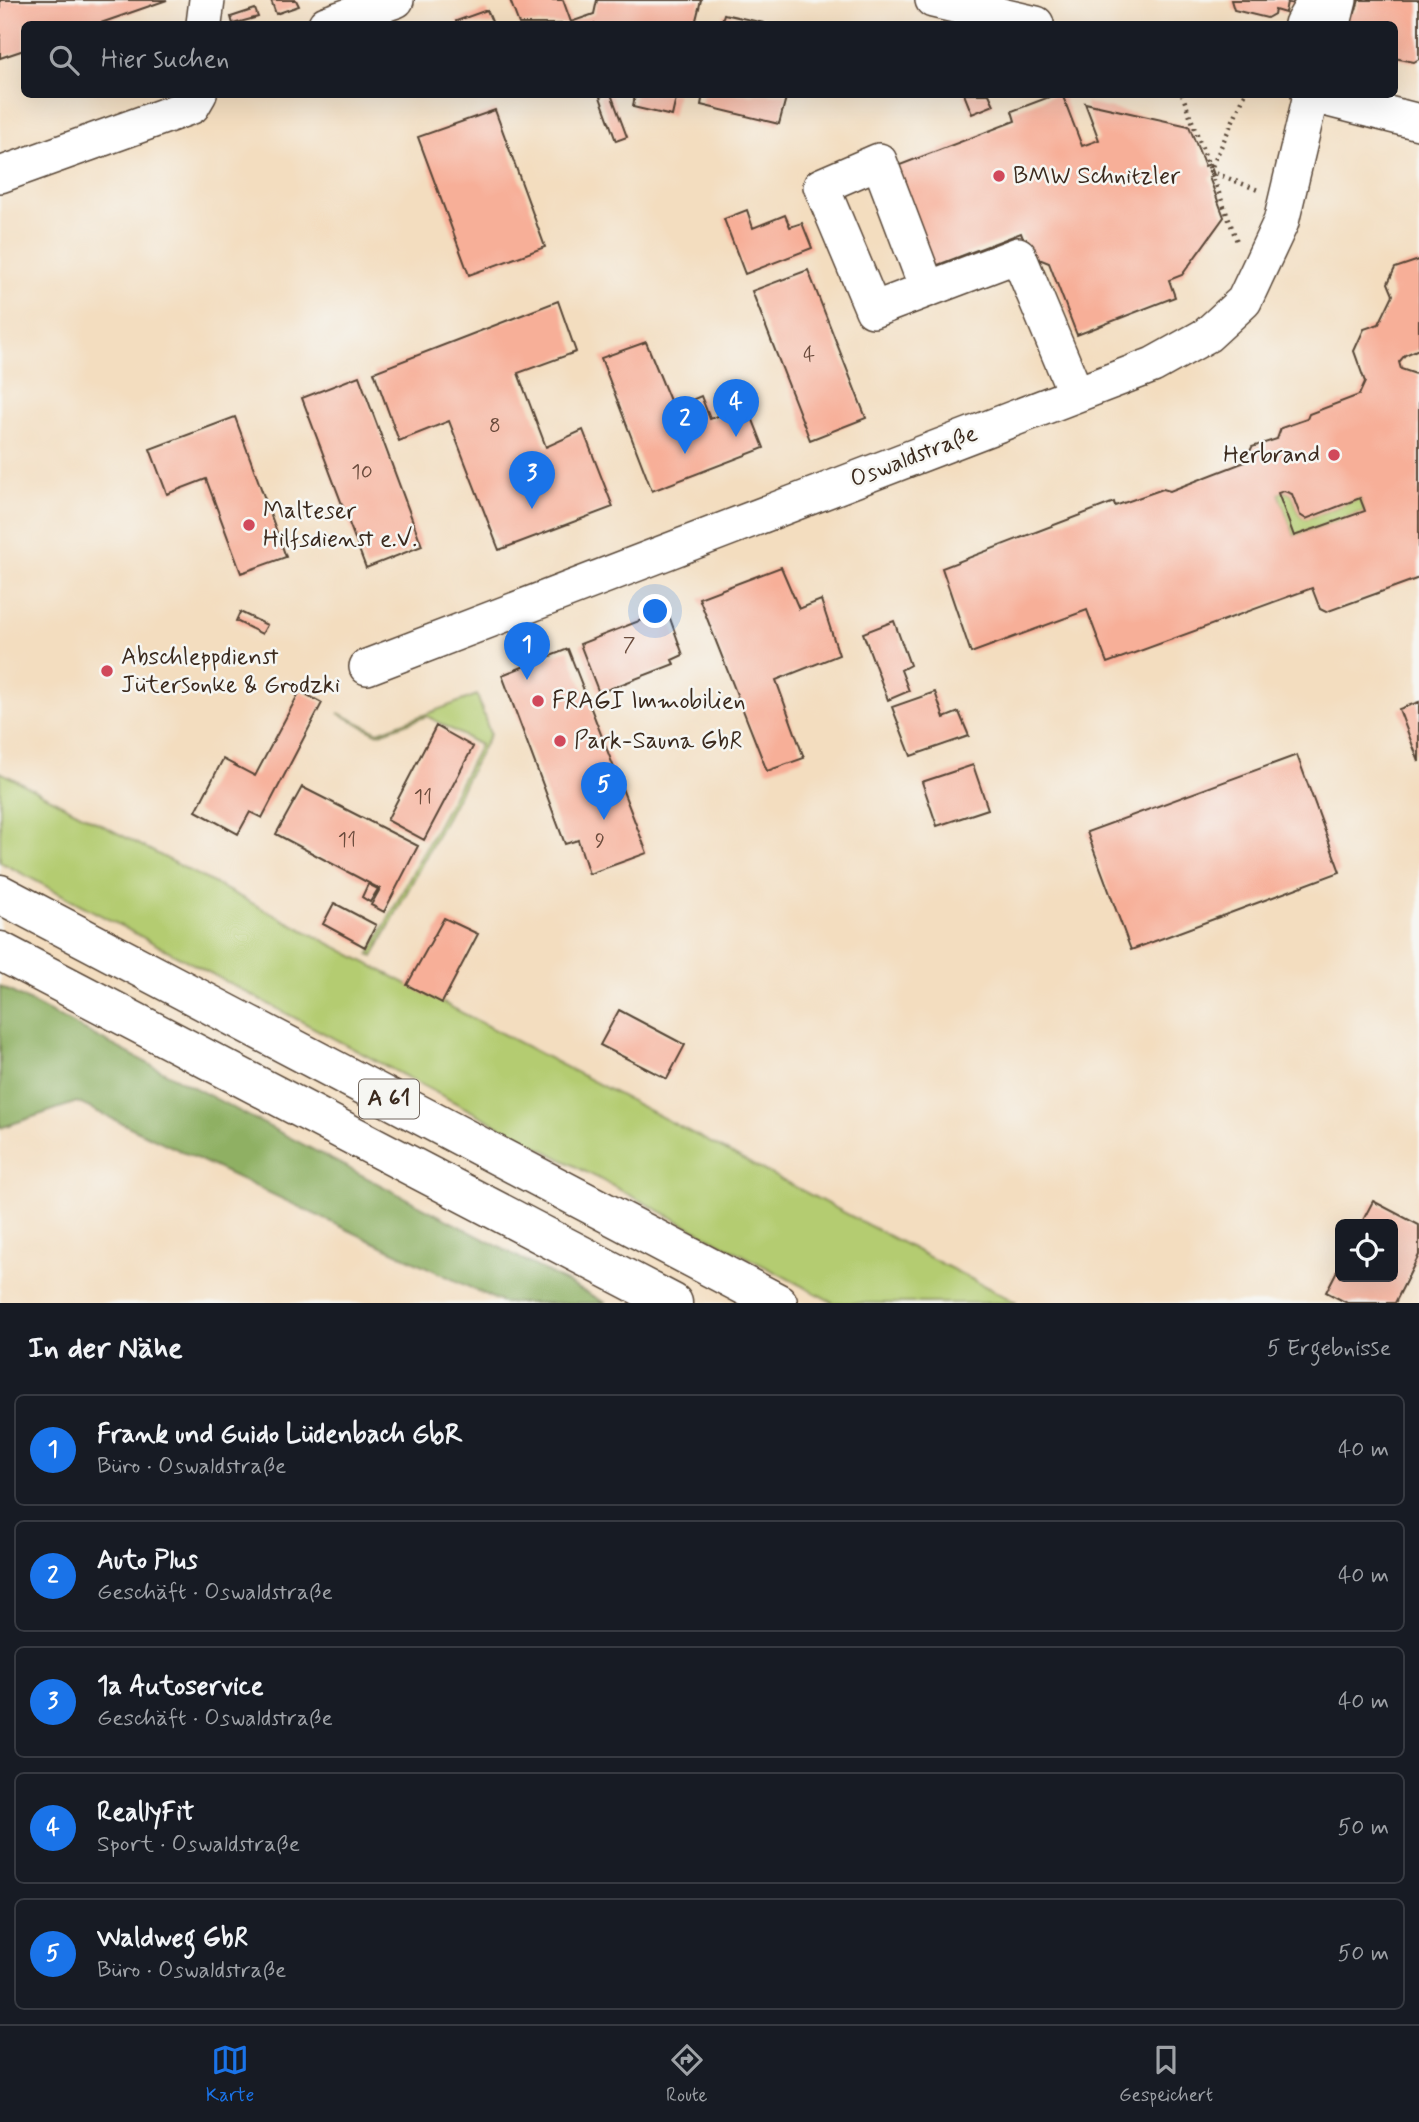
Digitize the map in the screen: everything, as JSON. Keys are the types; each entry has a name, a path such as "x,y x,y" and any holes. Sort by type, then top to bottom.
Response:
{"highway":[{"name":"A 61","path":"0,894 778,1303"},
{"name":"A 61","path":"0,951 673,1303"}],"street":[{"path":"204,21 207,0"},
{"path":"335,21 396,0"},
{"path":"933,0 1023,21"},
{"path":"1304,21 1316,0"},
{"path":"1334,21 1339,0"},
{"path":"0,175 192,106 197,98"},
{"name":"Oswaldstraße","path":"368,667 1153,365 1207,335 1244,301 1281,222 1312,98"},
{"path":"1325,98 1419,122"},
{"path":"927,288 1018,255 1076,394"}],"path":[{"path":"1183,98 1252,280"},
{"path":"1210,171 1243,98"},
{"path":"1210,171 1287,201"}],"green space":[{"path":"1284,491 1292,494 1300,515 1306,519 1360,498 1365,511 1294,536 1278,493"},
{"path":"477,695 490,734 373,957 369,955 480,745 427,716 378,734 338,713 378,732"},
{"path":"0,772 1017,1303 834,1303 0,862"},
{"path":"0,986 606,1303 503,1303 77,1102 0,1128"}],"building":[{"path":"0,0 167,0 107,21 21,21 21,51 0,58"},
{"path":"271,0 296,0 299,6 276,14"},
{"path":"510,0 563,0 571,21 518,21"},
{"path":"597,0 701,0 696,21 574,21 594,14"},
{"path":"1231,0 1294,0 1293,4 1287,2 1285,13 1275,10 1274,14 1267,18 1234,10"},
{"path":"1359,0 1419,0 1419,59 1414,62 1398,59 1398,21 1341,21 1345,9 1355,13"},
{"path":"255,9 258,17 232,21 231,17"},
{"path":"487,10 492,21 456,21"},
{"path":"724,14 755,21 722,21"},
{"path":"600,98 612,98 627,137 616,141"},
{"path":"634,98 676,98 672,116 633,107"},
{"path":"702,98 786,98 779,124 701,105"},
{"path":"966,98 991,98 994,105 972,114"},
{"path":"1046,98 1064,98 1082,146 1099,140 1085,103 1189,126 1205,166 1210,164 1214,175 1209,177 1224,217 1182,275 1169,280 1175,297 1077,335 1049,263 1029,255 1021,233 930,268 892,168 1015,121 1012,111"},
{"path":"495,110 545,247 469,275 418,137"},
{"path":"747,210 753,228 785,215 790,227 802,223 812,248 745,274 724,219"},
{"name":"Herbrand","path":"1419,260 1419,349 1405,355 1399,362 1401,369 1419,375 1419,578 1326,612 1320,609 1312,588 1107,663 1087,610 971,653 942,568 1114,502 1115,506 1163,489 1170,491 1245,462 1252,447 1277,439 1281,428 1359,395 1365,382 1354,351 1364,329 1379,324 1393,295 1388,283 1395,268","holes":["1284,491 1292,494 1300,515 1306,519 1360,498 1365,511 1294,536 1278,493"]},
{"path":"808,270 866,418 810,440 752,291"},
{"path":"558,301 576,352 518,373 546,447 583,430 613,507 499,550 449,421 399,441 374,372"},
{"path":"646,342 673,408 701,396 710,419 747,405 764,448 652,491 601,358"},
{"path":"359,376 422,546 366,568 302,398"},
{"name":"Malteser Hilfsdienst e.V.","path":"235,417 286,557 241,573 206,479 167,494 150,449"},
{"path":"781,567 799,609 821,600 839,655 776,680 804,758 767,771 699,598"},
{"path":"667,610 683,655 672,660 674,664 599,693 580,644"},
{"path":"240,612 267,625 262,634 236,621"},
{"path":"894,621 910,665 901,670 909,691 888,700 863,633"},
{"path":"568,649 647,853 589,874 578,840 565,844 502,675"},
{"path":"300,691 322,703 262,818 250,812 238,834 196,811 223,759 255,776"},
{"path":"935,692 944,718 959,712 969,736 911,756 892,707"},
{"path":"1419,702 1419,762 1399,709"},
{"path":"436,726 473,747 424,840 387,820"},
{"path":"1297,755 1340,872 1131,950 1087,832"},
{"path":"973,765 988,809 937,826 922,782"},
{"path":"302,787 418,846 384,912 371,905 380,889 276,834"},
{"path":"368,884 378,889 370,902 362,897"},
{"path":"334,903 376,925 365,947 323,924"},
{"path":"444,918 478,934 442,1003 407,985"},
{"path":"619,1010 685,1045 667,1079 600,1045"},
{"path":"1373,1201 1419,1225 1419,1255 1395,1303 1347,1303 1326,1292 1335,1275 1335,1282 1398,1282 1398,1219 1364,1219"}],"place":[{"name":"BMW Schnitzler","path":"999,176"},
{"name":"ReallyFit","path":"736,437"},
{"name":"Auto Plus","path":"685,454"},
{"name":"Herbrand","path":"1334,455"},
{"name":"1a Autoservice","path":"532,509"},
{"name":"Malteser Hilfsdienst e.V.","path":"249,525"},
{"name":"Abschleppdienst Jütersonke & Grodzki","path":"107,671"},
{"name":"Frank und Guido Lüdenbach GbR","path":"527,680"},
{"name":"FRAGI Immobilien","path":"538,701"},
{"name":"Park-Sauna GbR","path":"560,741"},
{"name":"Waldweg GbR","path":"604,820"}]}
